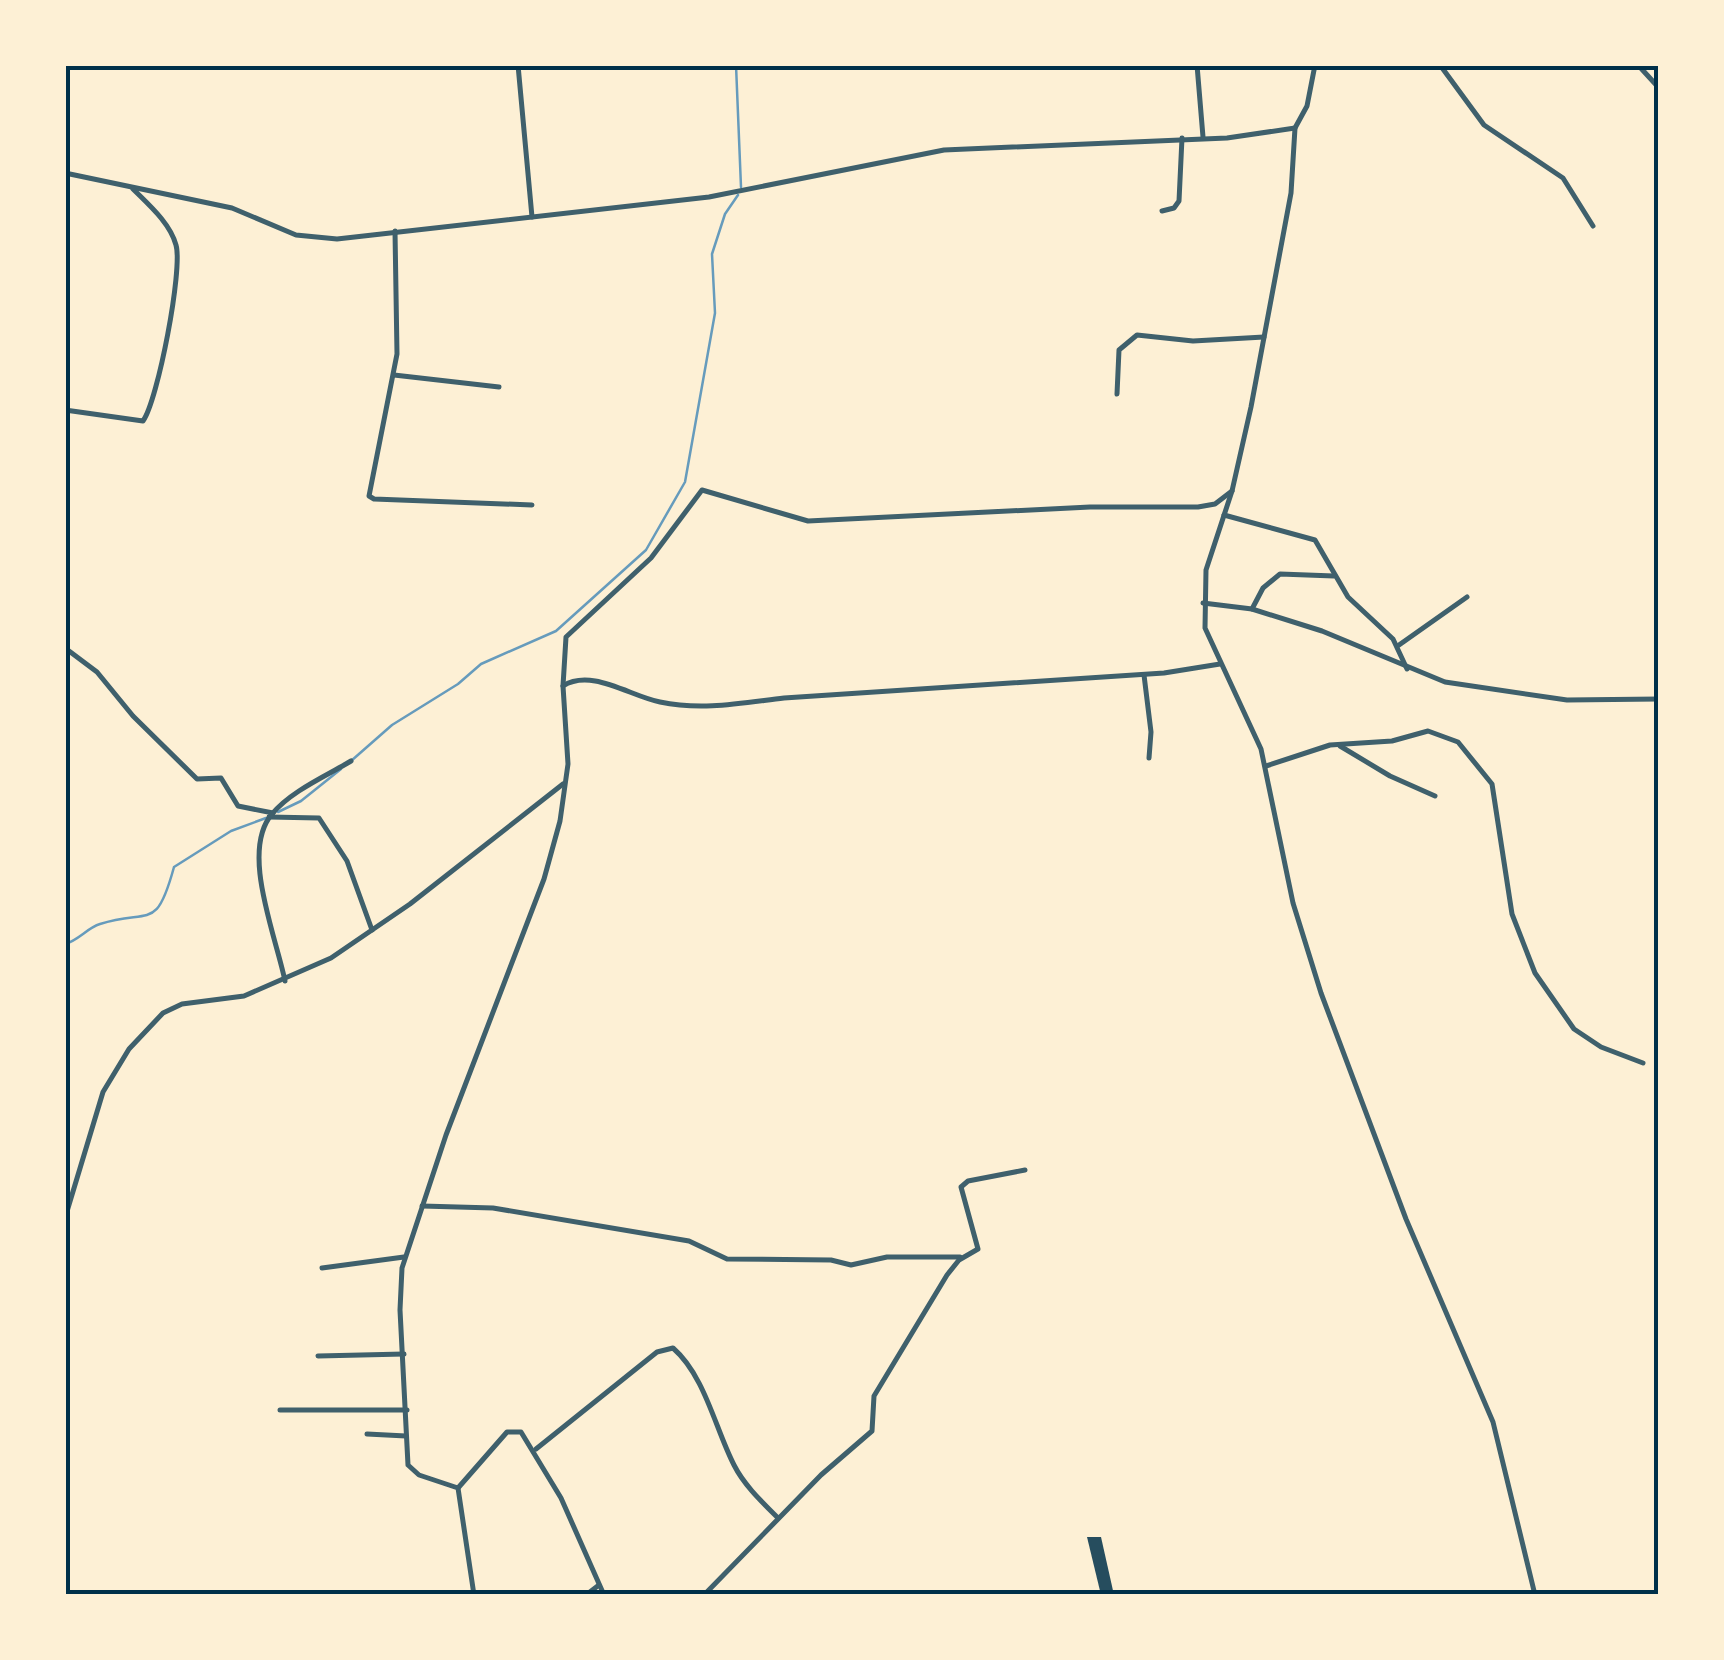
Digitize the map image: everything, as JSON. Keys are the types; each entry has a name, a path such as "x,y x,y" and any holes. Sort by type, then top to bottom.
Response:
{"street":[{"path":"518,65 532,217"},
{"path":"1197,65 1203,138"},
{"path":"1315,65 1306,106 1296,128 1291,193 1232,491 1206,570 1202,604 1205,628 1266,766 1300,933 1406,1219 1493,1422 1535,1595"},
{"path":"1440,65 1484,125 1564,178 1593,226"},
{"path":"1638,65 1659,88"},
{"path":"65,173 232,208 309,238 356,238 395,230 709,197 944,150 1203,138 1296,128"},
{"path":"1162,210 1174,208 1178,202 1182,138"},
{"path":"65,410 143,420 159,382 179,260 166,224 132,188"},
{"path":"395,230 394,375 368,490 371,498 532,504"},
{"path":"1117,394 1119,350 1138,335 1193,341 1264,338"},
{"path":"394,375 499,387"},
{"path":"458,1488 413,1472 406,1455 408,1410 400,1284 404,1258 422,1206 544,880 566,782 563,686 568,634 651,558 702,490 808,521 1090,506 1198,507 1215,504 1232,491"},
{"path":"1224,515 1315,540 1354,606 1399,645 1407,669"},
{"path":"1252,609 1263,588 1280,574 1334,576"},
{"path":"1399,645 1467,597"},
{"path":"1202,604 1252,609 1322,631 1445,682 1534,697 1659,699"},
{"path":"65,648 97,672 132,716 197,779 221,778 238,806 271,815 319,818 346,860 372,930"},
{"path":"563,686 580,679 664,703 728,707 784,698 1144,675 1220,664"},
{"path":"1144,675 1150,715 1148,758"},
{"path":"1266,766 1338,744 1392,741 1428,731 1446,735 1474,758 1497,798 1512,914 1535,973 1574,1028 1601,1048 1643,1064"},
{"path":"1338,744 1390,776 1435,796"},
{"path":"285,981 256,864 271,815 351,761"},
{"path":"65,1218 92,1118 120,1064 145,1032 173,1007 220,1002 285,981 345,950 566,782"},
{"path":"704,1595 778,1518 872,1431 874,1396 963,1257 978,1246 961,1187 968,1181 1025,1170"},
{"path":"422,1206 493,1208 688,1241 727,1259 830,1260 852,1265 887,1257 963,1257"},
{"path":"322,1268 404,1258"},
{"path":"536,1449 657,1352 673,1348 685,1361 710,1408 739,1474 778,1518"},
{"path":"318,1356 404,1354"},
{"path":"280,1410 408,1410"},
{"path":"458,1488 512,1429 522,1432 536,1449 604,1595"},
{"path":"367,1434 406,1436"},
{"path":"458,1488 474,1595"},
{"path":"586,1595 598,1585"}],"building":[{"path":"1087,1537 1101,1537 1114,1595 1101,1595"}],"waterway":[{"path":"736,65 741,187"},
{"path":"351,761 392,725 458,684 481,664 556,631 646,550 685,482 715,313 712,254 725,214 738,195"},
{"path":"278,812 301,801 341,769"},
{"path":"65,944 100,924 156,910 174,867 231,831 266,818"}]}
